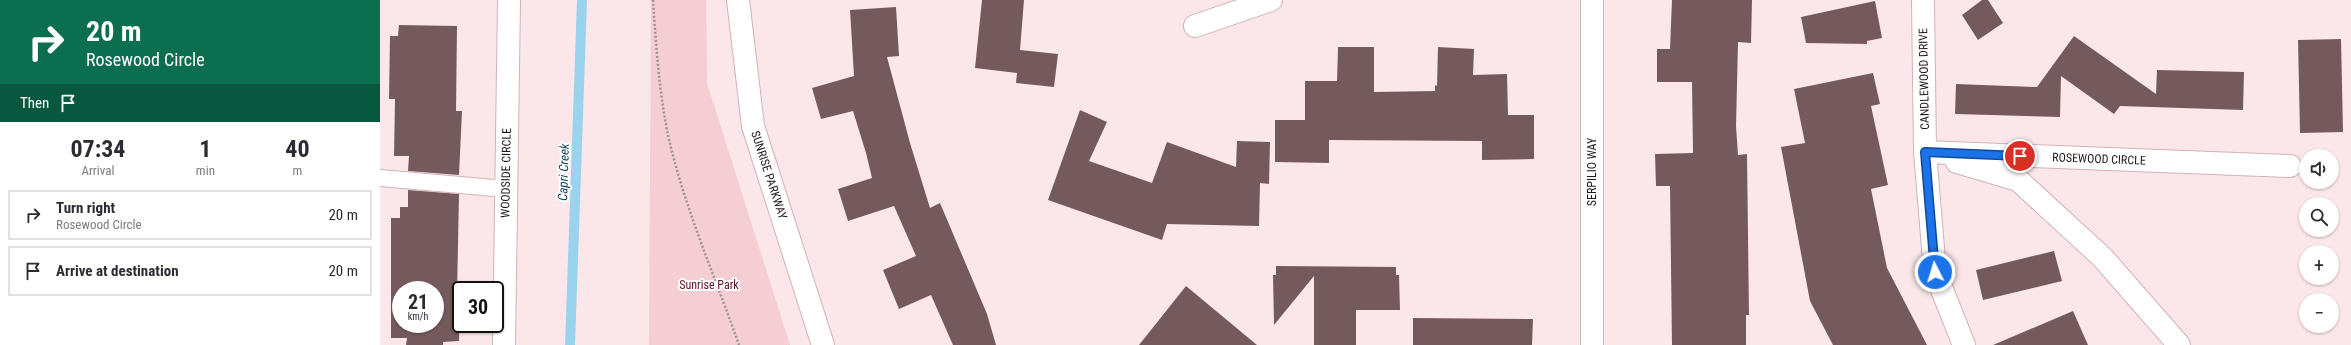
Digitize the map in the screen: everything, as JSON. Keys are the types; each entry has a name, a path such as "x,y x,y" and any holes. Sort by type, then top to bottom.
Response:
{"street":[{"name":"WOODSIDE CIRCLE","path":"504,345 509,0"},
{"name":"SUNRISE PARKWAY","path":"738,0 753,126 824,345"},
{"path":"1195,26 1271,0"},
{"name":"SERPILIO WAY","path":"1592,0 1592,345"},
{"name":"CANDLEWOOD DRIVE","path":"1923,0 1925,152 1935,272 1964,345"},
{"path":"1925,152 2018,180 2102,258 2179,345"},
{"name":"ROSEWOOD CIRCLE","path":"1925,152 2290,166"}],"lane":[{"path":"380,178 506,189"}],"path":[{"path":"653,0 657,61 668,136 694,222 739,345"}],"green space":[{"name":"Sunrise Park","path":"651,0 706,0 707,83 790,345 649,345"}],"building":[{"path":"982,0 1024,0 1020,50 1058,54 1054,87 1016,83 1017,73 975,68"},
{"path":"1672,0 1752,0 1751,43 1738,42 1736,126 1738,155 1747,154 1749,315 1746,315 1746,345 1672,345 1670,186 1656,186 1655,154 1693,153 1692,82 1657,82 1657,49 1670,49"},
{"path":"1982,0 1988,0 2003,23 1978,40 1962,15"},
{"path":"1875,1 1882,38 1867,41 1867,44 1806,43 1801,17"},
{"path":"896,7 899,56 887,57 910,143 930,208 940,203 987,314 996,345 953,345 931,295 899,309 883,270 916,256 894,206 848,221 838,189 872,178 866,153 853,111 821,119 812,88 854,76 850,10"},
{"path":"399,25 457,26 456,111 462,111 459,175 408,171 409,156 394,156 395,99 389,99 390,36 398,36"},
{"path":"2074,36 2156,94 2157,70 2244,72 2243,110 2120,106 2114,114 2061,76 2060,117 1955,114 1956,84 2037,87"},
{"path":"2341,39 2343,132 2300,133 2298,40"},
{"path":"1338,47 1374,47 1374,92 1435,91 1435,85 1437,86 1438,47 1474,49 1473,75 1507,74 1508,115 1534,115 1534,159 1482,160 1482,141 1329,140 1329,163 1275,162 1275,120 1305,120 1305,81 1337,81"},
{"path":"1873,73 1880,104 1871,106 1888,185 1871,189 1887,268 1927,345 1833,345 1810,301 1781,147 1805,143 1794,89"},
{"path":"1080,110 1107,122 1089,161 1152,183 1167,142 1236,167 1237,141 1270,142 1269,184 1260,183 1259,226 1167,224 1162,240 1048,200"},
{"path":"408,190 459,194 457,281 452,281 452,333 459,333 459,341 443,342 443,345 406,345 407,338 391,338 391,218 400,218 400,207 408,207"},
{"path":"2054,251 2062,281 1983,300 1976,270"},
{"path":"1276,266 1396,267 1396,275 1399,275 1400,310 1356,310 1356,345 1314,345 1314,276 1274,325 1273,275 1276,275"},
{"path":"1186,286 1257,345 1139,345"},
{"path":"2073,311 2088,345 1993,345"},
{"path":"1413,318 1533,319 1532,345 1413,345"}],"waterway":[{"name":"Capri Creek","path":"570,345 582,0"}],"route":[{"path":"1935,272 1925,152 2020,156"}]}
